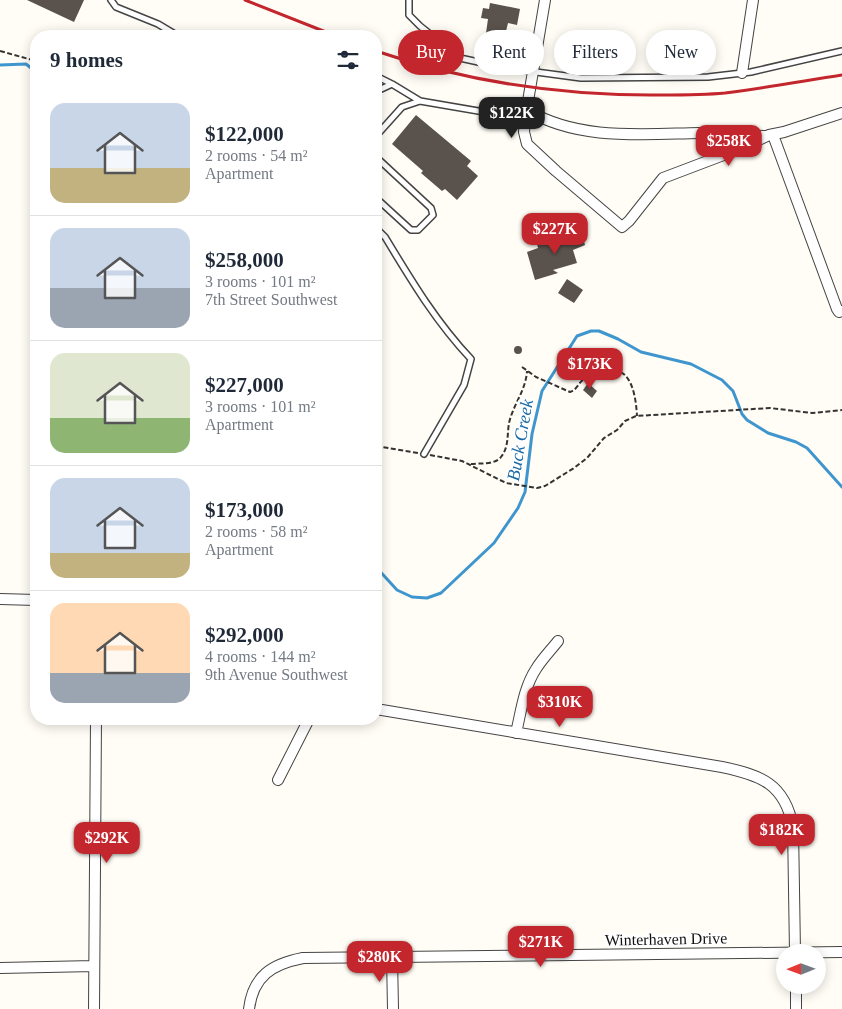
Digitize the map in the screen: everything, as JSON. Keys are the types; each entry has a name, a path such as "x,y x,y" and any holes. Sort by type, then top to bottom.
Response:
{"street":[{"path":"540,30 546,0"},
{"path":"742,73 753,0"},
{"path":"532,75 524,132 527,144 622,227 629,221 663,178 771,135 842,113"},
{"path":"526,115 594,133 771,135"},
{"path":"771,135 839,310"},
{"path":"0,599 30,600"},
{"path":"516,733 536,669 558,641"},
{"path":"382,710 739,771 753,775 776,790 790,811 794,846 795,944"},
{"path":"94,1009 96,725"},
{"path":"278,780 306,725"},
{"name":"Winterhaven Drive","path":"249,1009 252,994 260,979 270,969 288,961 303,958 776,952"},
{"name":"Winterhaven Drive","path":"826,952 842,952"},
{"path":"392,957 393,1009"},
{"path":"0,968 94,966"},
{"path":"796,994 796,1009"}],"lane":[{"path":"111,0 116,7 168,30"},
{"path":"409,0 409,15 420,26 460,58 474,61"},
{"path":"544,73 581,78 708,77 774,68 842,51"},
{"path":"382,79 420,101 526,115"},
{"path":"382,89 392,84"},
{"path":"382,129 402,107 420,101"},
{"path":"382,163 431,208 433,215 418,230 412,230 382,203"},
{"path":"382,234 426,304 454,341 471,359 464,385 424,454"}],"path":[{"path":"0,51 30,59"},
{"path":"522,367 527,372 570,392 585,378 606,371 618,372 625,375 630,383 635,397 637,416"},
{"path":"470,464 497,461 502,456 508,441 510,421 527,380 527,372"},
{"path":"382,447 470,464 506,483 537,488 545,486 587,458 604,438 617,430 625,421 637,416 768,408 812,413 842,410"}],"building":[{"path":"27,0 84,0 74,22"},
{"path":"490,3 520,9 517,25 508,23 506,30 486,30 488,19 481,18 483,8 489,9"},
{"path":"416,115 471,161 467,166 478,176 457,200 445,189 442,191 421,173 423,171 392,144"},
{"path":"581,231 585,245 573,250 577,263 553,270 558,273 535,280 527,252 538,248 537,244"},
{"path":"567,279 583,290 574,303 558,293"},
{"path":"518,346 522,350 518,354 514,350"},
{"path":"588,383 597,391 592,398 583,390"}],"waterway":[{"name":"Buck Creek","path":"0,65 26,64 30,67"},
{"name":"Buck Creek","path":"382,574 397,590 412,597 427,598 441,593 494,543 518,508 525,492 532,434 542,391 577,336 591,331 599,331 641,352 691,364 722,380 733,391 742,414 747,420 768,433 796,442 807,448 842,487"}],"railway":[{"path":"245,0 321,30"},
{"path":"382,53 410,62 481,79 553,90 625,95 717,94 842,75"}]}
